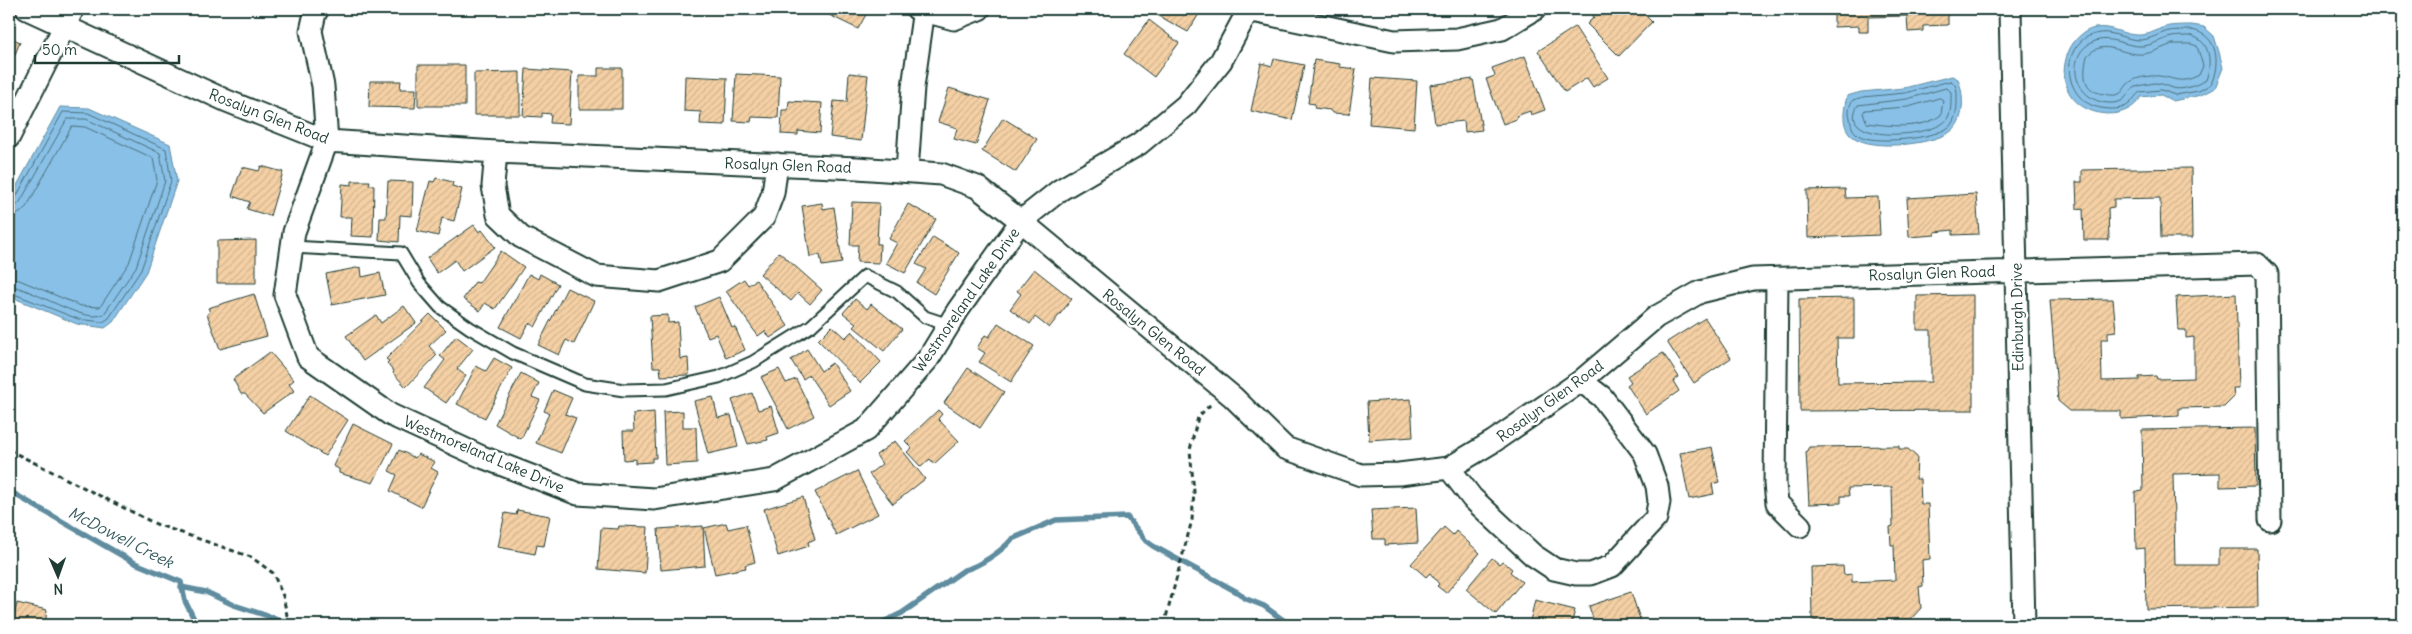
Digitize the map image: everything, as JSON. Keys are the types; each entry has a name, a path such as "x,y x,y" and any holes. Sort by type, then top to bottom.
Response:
{"street":[{"name":"Rosalyn Glen Road","path":"28,9 69,18 227,101 327,141 496,152 777,164 941,174 977,187 1021,221 1224,390 1285,448 1361,475 1398,474 1448,468 1494,441 1582,381 1656,317 1700,292 1753,279 2257,264 2267,274 2270,520"},
{"name":"Westmoreland Lake Drive","path":"318,9 315,12 312,31 322,86 327,141 294,232 285,295 308,357 391,415 482,457 578,494 654,499 774,480 866,430 928,359 949,325 1021,221 1060,190 1139,144 1186,104 1221,61 1248,10"},
{"path":"907,171 913,87 922,9 954,19 979,9"},
{"path":"1248,10 1394,41 1457,39 1502,29 1535,9"},
{"name":"Edinburgh Drive","path":"2010,9 2024,625"},
{"path":"9,137 69,18"},
{"path":"496,152 493,186 498,215 521,237 596,276 659,281 720,261 764,217 773,193 777,164"},
{"path":"1777,278 1775,484 1777,503 1800,526"},
{"path":"1448,468 1472,498 1533,555 1554,569 1591,574 1612,566 1656,518 1659,502 1657,486 1645,454 1602,397 1582,381"}],"lane":[{"path":"292,247 401,254 419,283 440,307 470,328 513,353 585,384 624,390 666,389 719,377 753,362 811,326 865,276 896,292 925,317 949,325"}],"path":[{"path":"1164,625 1192,520 1194,492 1190,450 1198,418 1224,390"},
{"path":"9,450 156,524 251,557 273,573 283,596 288,625"}],"water":[{"path":"2192,25 2204,27 2214,36 2223,68 2215,88 2201,95 2173,101 2161,95 2141,97 2135,105 2127,110 2107,114 2097,113 2079,104 2067,88 2064,78 2064,67 2067,56 2077,38 2085,32 2101,27 2140,35 2169,26"},
{"path":"1952,76 1958,79 1962,92 1961,114 1955,127 1941,137 1914,143 1883,145 1857,139 1846,129 1844,115 1847,96 1861,92 1904,88"},
{"path":"60,107 89,108 170,144 177,181 146,272 113,322 105,328 77,324 9,296 9,200"}],"building":[{"path":"817,9 869,9 858,29"},
{"path":"1149,9 1202,9 1188,32"},
{"path":"1592,9 1639,9 1652,22 1619,56 1587,24 1594,17 1591,13"},
{"path":"1822,9 1960,9 1960,12 1948,12 1948,25 1923,26 1923,31 1908,32 1907,16 1868,17 1868,32 1859,32 1859,26 1834,27 1834,13 1822,14"},
{"path":"1149,20 1179,43 1154,77 1124,54"},
{"path":"1575,27 1608,78 1593,87 1587,78 1565,92 1538,51"},
{"path":"9,37 20,42 9,69"},
{"path":"1525,56 1545,110 1531,115 1530,111 1516,116 1517,119 1503,124 1486,79 1495,76 1492,68"},
{"path":"1274,59 1304,65 1292,120 1251,111 1261,63 1272,66"},
{"path":"1314,60 1340,64 1340,67 1356,69 1349,114 1332,113 1330,110 1314,108 1315,104 1308,103"},
{"path":"418,65 465,65 465,106 418,106"},
{"path":"598,68 622,68 622,109 579,109 579,76 598,76"},
{"path":"526,69 572,72 569,124 550,123 551,114 542,113 542,117 523,116"},
{"path":"520,72 520,115 474,115 474,73"},
{"path":"849,73 868,75 861,141 830,137 834,101 847,102"},
{"path":"736,74 780,76 778,118 752,117 751,122 733,121"},
{"path":"685,76 727,78 725,125 700,124 701,112 684,111"},
{"path":"1372,78 1417,81 1414,128 1369,124"},
{"path":"1473,79 1482,130 1465,132 1464,121 1435,124 1430,85"},
{"path":"370,81 401,81 400,89 416,89 415,108 369,107"},
{"path":"949,88 990,100 976,145 954,139 957,128 938,122"},
{"path":"789,101 822,103 820,133 798,131 798,135 781,134 782,110 788,110"},
{"path":"1003,118 1037,139 1016,172 982,151"},
{"path":"261,166 283,172 270,216 247,209 250,202 232,196 242,167 259,171"},
{"path":"2191,168 2192,238 2161,238 2160,198 2114,199 2114,207 2108,208 2109,240 2084,240 2083,208 2077,209 2076,182 2082,182 2082,170"},
{"path":"436,178 453,182 452,186 462,189 454,221 442,218 438,236 417,231 430,181 434,182"},
{"path":"352,181 370,181 369,185 374,185 373,237 351,236 352,217 340,217 342,184 352,185"},
{"path":"388,181 413,182 412,216 400,215 399,242 379,240 380,218 386,218"},
{"path":"1845,189 1846,198 1878,197 1880,235 1808,238 1807,190"},
{"path":"1976,194 1979,234 1953,235 1953,230 1935,232 1935,235 1909,237 1907,198"},
{"path":"852,202 879,203 877,244 880,244 879,263 857,262 858,245 850,245"},
{"path":"822,203 823,209 834,207 842,263 822,266 820,255 810,257 802,206"},
{"path":"908,204 936,219 905,273 886,263 897,243 889,239"},
{"path":"474,225 479,232 482,230 495,247 462,271 455,260 437,273 427,258"},
{"path":"933,237 959,253 934,294 917,283 926,269 916,264"},
{"path":"256,240 256,283 217,283 217,241"},
{"path":"501,251 524,267 495,309 485,303 480,311 463,299 475,282 479,283"},
{"path":"779,252 822,290 810,304 798,293 791,301 760,274"},
{"path":"361,267 362,277 380,273 385,295 332,305 326,274"},
{"path":"1034,269 1072,299 1049,328 1035,317 1030,324 1010,309 1021,294 1017,291"},
{"path":"529,274 538,279 540,274 558,284 535,327 529,323 521,338 500,327"},
{"path":"744,279 748,285 756,280 788,326 770,338 765,331 758,336 726,291"},
{"path":"567,288 594,301 574,344 566,340 559,355 538,345"},
{"path":"254,294 267,336 220,349 207,314 210,312 208,308"},
{"path":"2236,294 2239,388 2233,388 2234,397 2224,407 2179,408 2179,416 2121,419 2121,411 2070,411 2058,401 2050,300 2113,299 2116,331 2108,332 2108,339 2101,339 2102,381 2139,380 2139,377 2156,376 2157,379 2194,378 2194,337 2186,338 2186,330 2178,330 2176,297"},
{"path":"1973,295 1973,410 1800,411 1799,299 1854,298 1854,338 1837,338 1838,383 1931,382 1931,330 1917,330 1917,296"},
{"path":"719,297 732,328 735,327 745,350 726,358 716,334 708,337 695,307"},
{"path":"855,299 867,309 871,304 902,329 884,351 854,327 857,324 843,313"},
{"path":"404,306 416,323 363,361 346,336 376,315 381,323"},
{"path":"430,314 446,330 429,346 437,355 406,387 393,373 394,371 387,363 389,361 386,359"},
{"path":"668,315 668,323 678,322 680,359 688,358 689,375 661,376 660,367 653,367 650,316"},
{"path":"1705,318 1731,358 1694,383 1667,342"},
{"path":"998,323 1034,346 1011,382 979,362 985,353 977,348 985,335 989,337"},
{"path":"832,326 845,338 852,331 881,362 860,383 818,340"},
{"path":"456,336 473,349 457,369 466,376 446,403 424,388 445,360 440,356"},
{"path":"807,349 821,371 832,363 850,391 829,405 809,375 803,379 791,360"},
{"path":"270,352 294,380 289,384 294,391 263,413 245,394 241,394 233,379"},
{"path":"1663,353 1679,377 1673,381 1679,391 1646,414 1627,385 1631,382 1627,376"},
{"path":"494,358 512,368 485,418 457,404 476,366 486,371"},
{"path":"968,368 1004,392 980,428 944,403"},
{"path":"779,369 786,383 796,379 814,416 788,429 761,377"},
{"path":"521,373 539,383 532,397 540,400 521,439 495,424"},
{"path":"553,390 572,398 565,414 576,418 561,453 536,443 549,413 544,411"},
{"path":"752,393 758,410 771,406 779,433 767,437 768,440 748,444 732,400"},
{"path":"310,395 348,420 325,456 286,431"},
{"path":"713,397 718,418 731,415 738,447 708,454 694,401"},
{"path":"1411,399 1413,437 1369,440 1367,402"},
{"path":"938,410 942,414 938,419 959,441 934,464 930,459 921,467 907,452 912,448 905,441"},
{"path":"683,411 683,427 696,427 697,463 665,465 663,412"},
{"path":"654,412 656,458 652,458 652,462 635,463 635,459 624,460 623,431 634,431 633,414"},
{"path":"353,424 393,444 373,483 339,473 339,469 333,466"},
{"path":"2255,428 2256,486 2220,487 2220,473 2173,474 2175,565 2219,565 2219,549 2257,549 2258,607 2146,609 2145,548 2136,549 2135,492 2143,491 2142,430"},
{"path":"895,441 925,479 893,504 869,474 882,464 876,455"},
{"path":"1899,446 1899,449 1908,449 1917,457 1916,479 1920,479 1921,504 1928,504 1930,559 1922,560 1923,586 1919,587 1921,608 1911,619 1897,619 1897,621 1821,623 1812,619 1811,567 1843,566 1844,575 1852,574 1852,582 1895,580 1894,545 1891,545 1890,527 1893,526 1892,487 1848,488 1849,496 1841,496 1841,503 1809,504 1806,452 1809,447"},
{"path":"1712,447 1719,482 1712,484 1714,494 1689,499 1680,453"},
{"path":"399,450 415,458 418,454 435,462 431,468 438,472 421,507 390,491 397,475 389,471"},
{"path":"857,471 878,514 836,535 815,492"},
{"path":"803,497 815,539 808,542 809,546 778,556 764,509"},
{"path":"1416,508 1418,543 1385,545 1385,539 1373,539 1371,510"},
{"path":"517,510 550,516 544,546 537,545 535,554 498,547 505,513 516,515"},
{"path":"726,523 728,529 746,525 755,562 745,565 746,568 715,574 704,528"},
{"path":"619,526 648,527 645,573 598,569 601,528 618,529"},
{"path":"703,526 705,566 661,570 658,529"},
{"path":"1444,527 1453,535 1456,531 1480,553 1446,593 1437,586 1439,584 1430,573 1426,577 1411,564"},
{"path":"1492,558 1499,564 1502,561 1512,569 1510,572 1522,582 1496,614 1466,589"},
{"path":"1631,592 1642,625 1595,625 1589,606"},
{"path":"1535,600 1575,610 1571,625 1529,625"},
{"path":"17,603 47,610 45,625 12,625"}],"waterway":[{"name":"McDowell Creek","path":"9,491 135,563 181,582 185,601 197,625"},
{"path":"877,625 902,613 964,570 990,558 1012,539 1056,520 1127,517 1146,541 1153,546 1239,593 1244,598 1264,606 1290,625"},
{"path":"181,587 206,592 234,605 296,625"}]}
